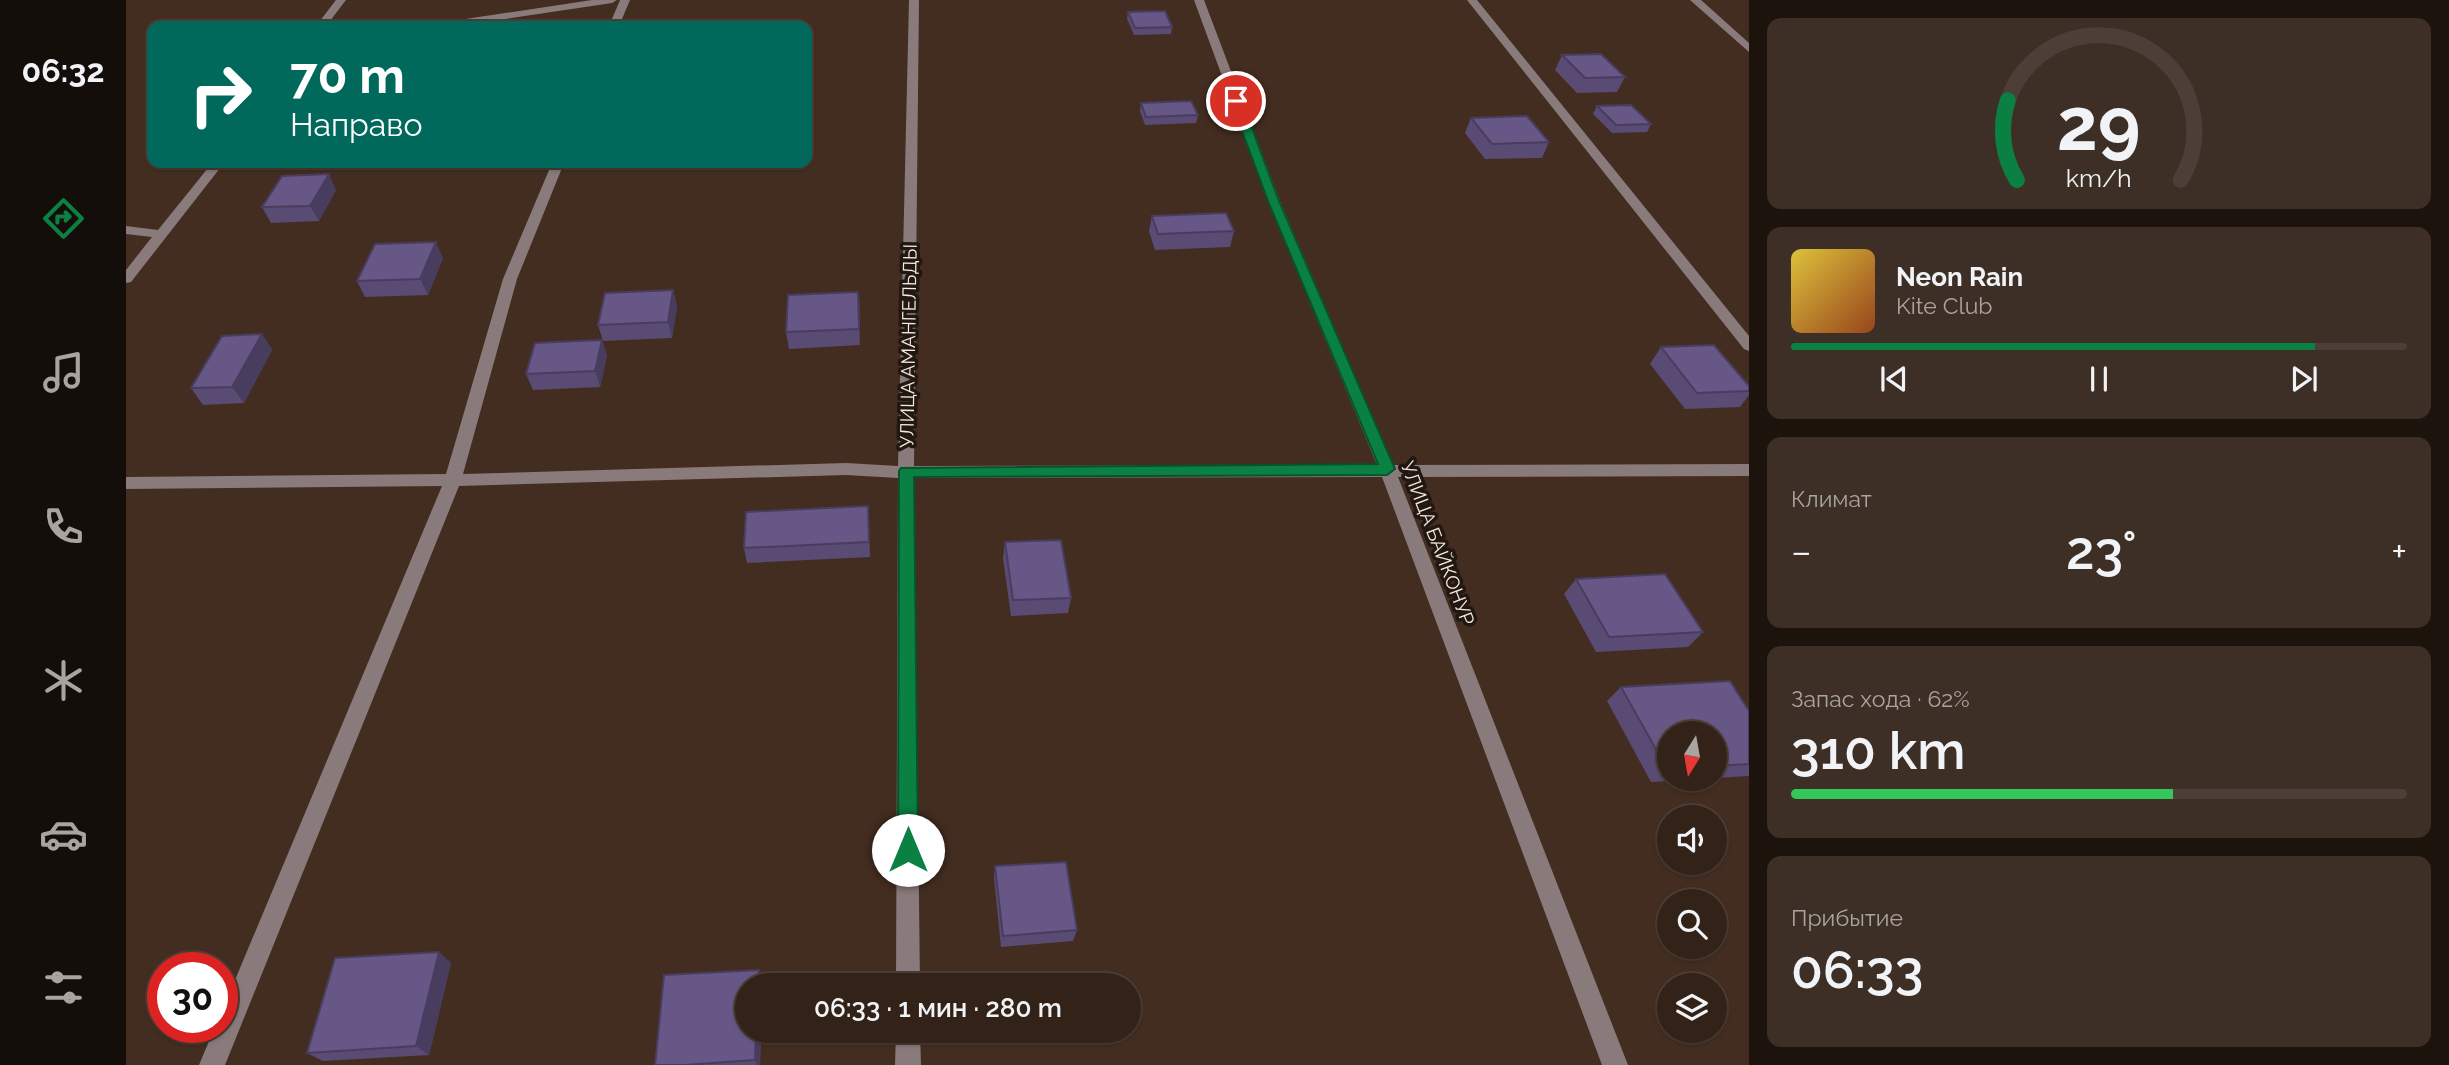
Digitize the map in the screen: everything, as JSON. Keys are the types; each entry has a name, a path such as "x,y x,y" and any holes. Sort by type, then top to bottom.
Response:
{"street":[{"path":"325,21 341,0"},
{"path":"472,21 612,0"},
{"path":"616,21 625,0"},
{"name":"УЛИЦА АМАНГЕЛЬДЫ","path":"908,973 906,471 914,0"},
{"name":"УЛИЦА БАЙКОНУР","path":"1199,0 1274,201 1387,469 1615,1065"},
{"path":"1472,0 1749,346"},
{"path":"1695,0 1749,49"},
{"path":"126,279 214,168"},
{"path":"212,1065 453,480 510,279 556,168"},
{"path":"126,230 163,235"},
{"path":"126,483 453,480 846,469 1749,470"},
{"path":"908,1043 908,1065"}],"building":[{"path":"1165,11 1172,27 1135,28 1128,12"},
{"path":"1601,54 1625,77 1585,78 1562,55"},
{"path":"1191,101 1198,115 1146,117 1141,103"},
{"path":"1631,105 1651,124 1616,125 1597,106"},
{"path":"1527,116 1549,142 1492,144 1471,118"},
{"path":"329,174 310,206 262,207 282,176"},
{"path":"1226,213 1234,231 1158,234 1152,216"},
{"path":"436,242 420,279 357,281 375,244"},
{"path":"673,290 668,322 598,325 605,293"},
{"path":"858,292 859,329 786,332 788,295"},
{"path":"262,334 232,387 191,388 222,336"},
{"path":"602,340 595,371 526,374 535,343"},
{"path":"1714,345 1749,386 1749,391 1697,393 1661,347"},
{"path":"868,506 869,542 744,548 746,512"},
{"path":"1061,540 1071,598 1013,600 1005,542"},
{"path":"1665,574 1703,632 1609,637 1576,579"},
{"path":"1730,681 1749,711 1749,764 1727,765 1727,721 1657,721 1657,751 1621,687"},
{"path":"1066,862 1077,930 1003,936 995,866"},
{"path":"439,952 416,1046 307,1053 335,958"},
{"path":"759,970 759,973 735,973 735,1043 756,1043 755,1060 655,1065 664,975"}],"route":[{"path":"908,850 906,471 1387,469 1274,201 1236,101"}]}
